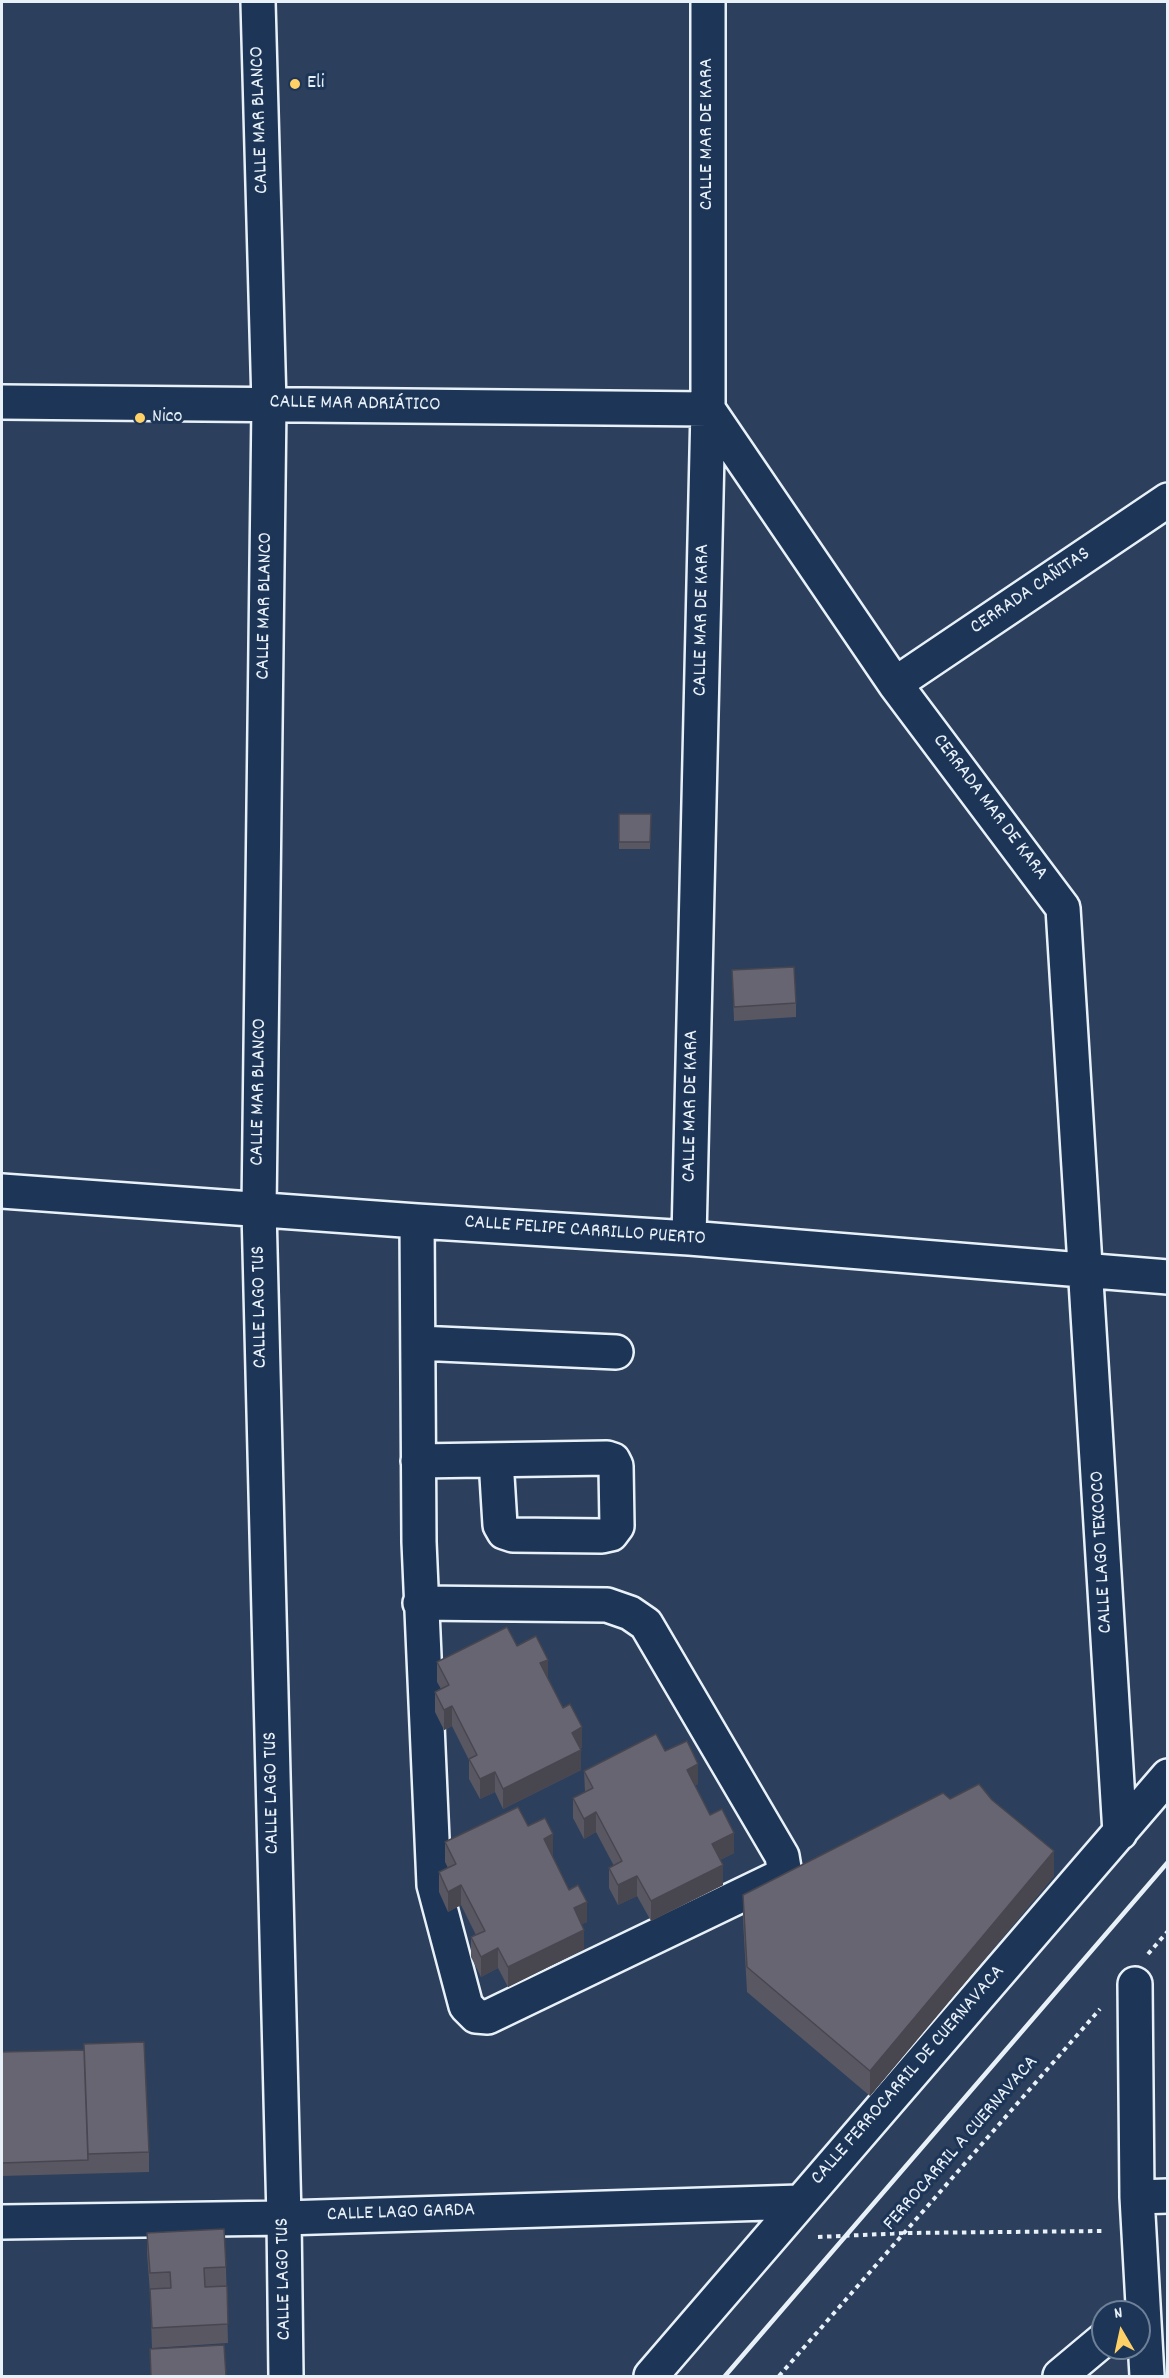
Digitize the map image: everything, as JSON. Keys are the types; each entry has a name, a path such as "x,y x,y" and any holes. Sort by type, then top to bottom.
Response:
{"street":[{"name":"CALLE MAR BLANCO","path":"258,2 269,404 259,1210"},
{"name":"CALLE MAR DE KARA","path":"689,1238 708,409 708,2"},
{"name":"CALLE MAR ADRIÁTICO","path":"2,402 708,409"},
{"name":"CERRADA MAR DE KARA","path":"708,409 895,684 1063,908 1086,1271"},
{"name":"CERRADA CAÑITAS","path":"895,684 1167,500"},
{"name":"CALLE FELIPE CARRILLO PUERTO","path":"2,1191 689,1238 1167,1277"},
{"name":"CALLE LAGO TUS","path":"259,1210 286,2376"},
{"path":"417,1221 420,1603 434,1886 466,2006 476,2016 488,2017 779,1878 784,1868 782,1856 645,1624 630,1612 608,1605 420,1603"},
{"name":"CALLE LAGO TEXCOCO","path":"1086,1271 1119,1833"},
{"path":"417,1342 616,1352"},
{"path":"418,1461 496,1460"},
{"name":"CALLE FERROCARRIL DE CUERNAVACA","path":"651,2376 1167,1776"},
{"path":"1138,1973 1152,2196 1143,2300"},
{"name":"CALLE LAGO GARDA","path":"2,2222 284,2218 800,2202"},
{"path":"1060,2376 1091,2350"},
{"path":"1144,2360 1146,2376"}],"path":[{"path":"1138,1973 1167,1931"},
{"name":"FERROCARRIL A CUERNAVACA","path":"779,2376 1104,2004"},
{"path":"769,2240 906,2233 1111,2231 1152,2196"}],"building":[{"path":"619,814 651,814 650,842 619,842"},
{"path":"794,967 796,1003 734,1007 732,970"},
{"path":"507,1627 517,1646 536,1636 548,1660 540,1663 563,1708 570,1704 582,1727 572,1733 581,1750 503,1789 495,1772 480,1779 469,1759 477,1755 452,1706 444,1710 435,1692 449,1685 437,1662"},
{"path":"656,1734 665,1751 687,1741 698,1764 687,1770 710,1815 722,1809 734,1833 712,1844 723,1865 651,1901 637,1876 618,1885 609,1868 622,1861 596,1812 584,1819 573,1798 593,1788 584,1771"},
{"path":"979,1784 992,1800 1054,1851 870,2071 747,1967 743,1895 943,1793 950,1799"},
{"path":"518,1807 528,1826 545,1818 553,1834 544,1839 569,1890 578,1885 587,1902 574,1908 584,1930 508,1967 498,1948 481,1957 471,1937 485,1931 461,1885 448,1892 439,1872 456,1864 445,1842"},
{"path":"144,2042 149,2152 88,2154 84,2044"},
{"path":"84,2050 88,2160 2,2163 2,2052"},
{"path":"224,2229 226,2267 204,2268 205,2287 227,2286 228,2324 152,2328 150,2289 171,2288 170,2272 150,2273 147,2233"},
{"path":"224,2345 226,2376 151,2376 150,2349"}],"railway":[{"path":"725,2376 1168,1862"}],"place":[{"name":"Eli","path":"295,84"},
{"name":"Nico","path":"140,418"}]}
